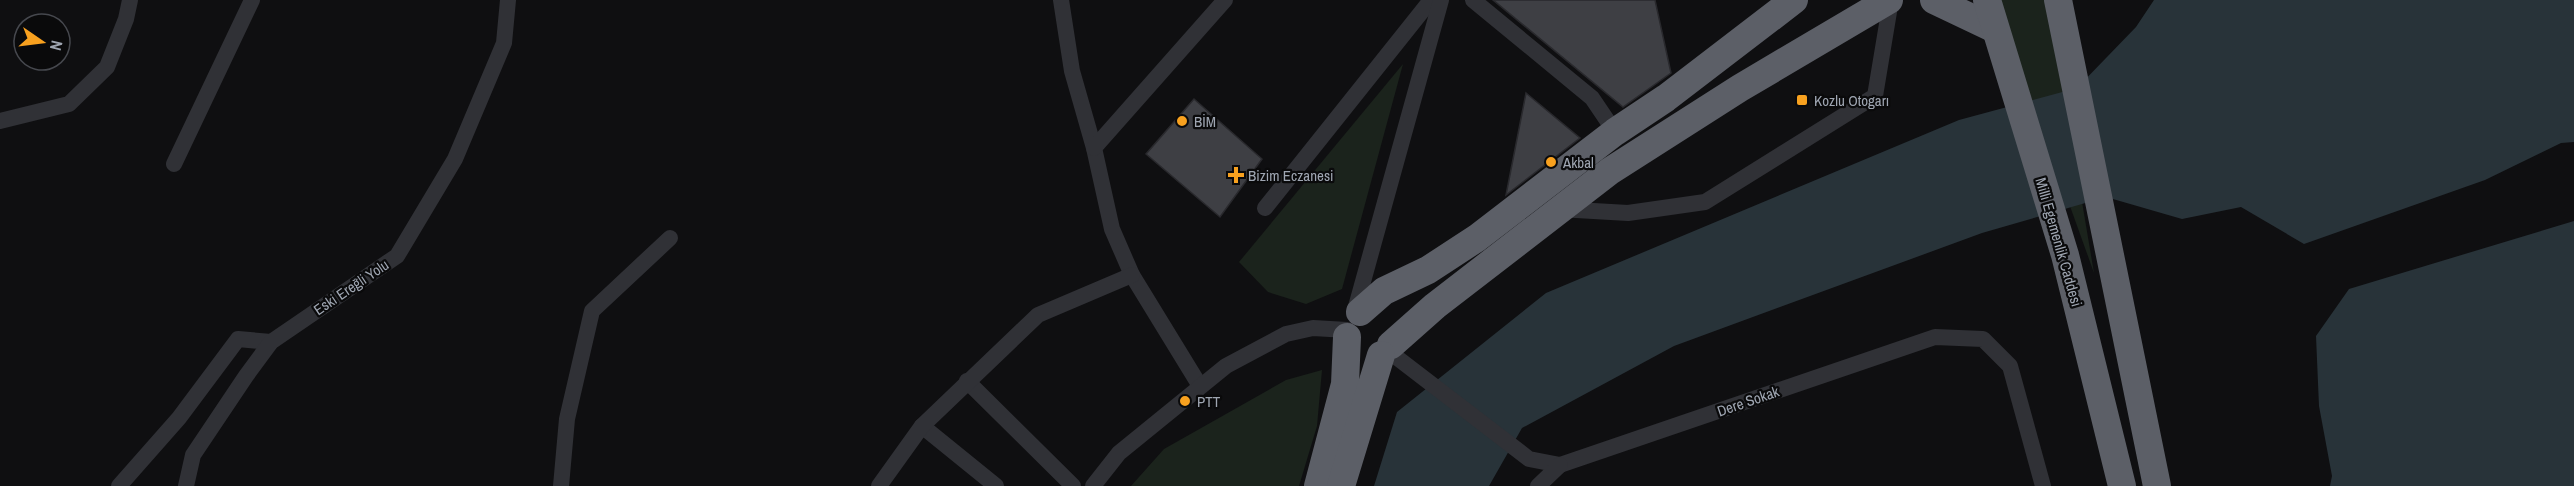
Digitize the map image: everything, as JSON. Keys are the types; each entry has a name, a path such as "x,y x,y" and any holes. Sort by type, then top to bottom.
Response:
{"highway":[{"path":"1318,486 1345,384 1352,324 1384,291 1428,270 1477,238 1794,0"},
{"path":"1352,324 1353,350 1359,355 1366,357 1386,350 1435,306 1610,171 1740,88 1890,0"},
{"path":"1934,0 2000,41"},
{"name":"Milli Egemenlik Caddesi","path":"1987,0 2065,255 2122,486"},
{"path":"2058,0 2157,486"},
{"path":"1341,486 1394,330 1387,317 1374,310 1352,324"}],"street":[{"path":"0,121 69,104 107,67 126,19 130,0"},
{"path":"174,164 252,0"},
{"name":"Eski Ereğli Yolu","path":"186,486 193,455 246,375 271,342 397,256 455,159 504,43 508,0"},
{"path":"1061,0 1072,71 1094,148 1112,229 1132,275 1200,386"},
{"path":"1094,148 1225,0"},
{"path":"1265,208 1431,0"},
{"path":"1093,486 1119,453 1226,366 1286,334 1313,328 1352,324 1442,0"},
{"path":"1473,0 1592,98 1616,132"},
{"path":"1558,209 1628,213 1705,202 1875,96 1890,0"},
{"path":"561,486 567,419 592,311 670,238"},
{"path":"879,486 922,426 1038,315 1132,275"},
{"name":"Dere Sokak","path":"1386,350 1529,459 1560,465 1935,337 1983,339 2010,366 2043,486"},
{"path":"119,486 179,418 238,339 271,342"},
{"path":"967,381 1073,486"},
{"path":"922,426 996,486"},
{"path":"1538,486 1560,465"}],"shaded area":[{"path":"1996,0 2048,0 2094,273"},
{"path":"2154,0 2574,0 2574,142 2561,143 2485,180 2304,244 2241,207 2182,219 2106,197 1982,233 1674,346 1522,428 1489,486 1374,486 1397,412 1546,293 1959,120 2077,88 2136,27"},
{"path":"1403,64 1342,289 1306,304 1268,292 1239,262"},
{"path":"2574,221 2574,486 2330,486 2332,476 2319,406 2316,336 2349,289"},
{"path":"1322,370 1317,426 1299,486 1131,486 1164,449 1286,380"}],"building":[{"path":"1493,0 1655,0 1671,73 1623,107"},
{"path":"1526,93 1580,138 1506,195"},
{"path":"1194,99 1262,159 1220,217 1146,154"}],"place":[{"name":"Kozlu Otogarı","path":"1802,100"},
{"name":"BİM","path":"1182,121"},
{"name":"Akbal","path":"1551,162"},
{"name":"Bizim Eczanesi","path":"1236,175"},
{"name":"PTT","path":"1185,401"}]}
